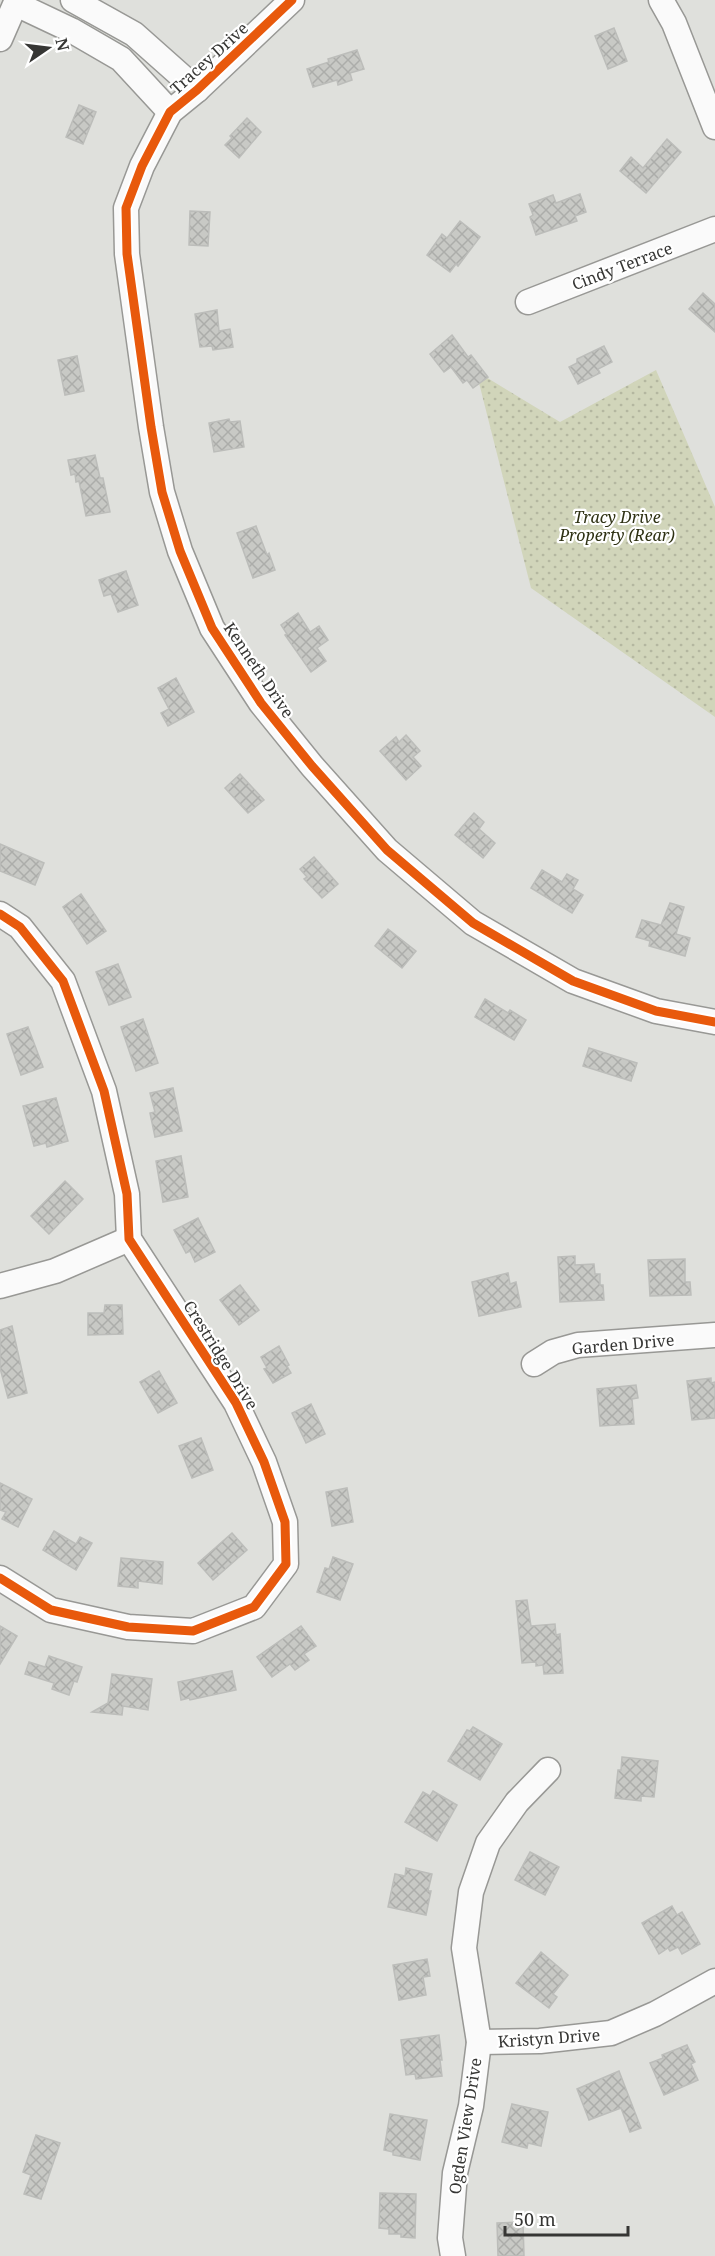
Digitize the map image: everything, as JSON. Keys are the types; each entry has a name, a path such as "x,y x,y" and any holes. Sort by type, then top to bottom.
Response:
{"street":[{"path":"73,0 134,34 197,90"},
{"name":"Tracey Drive","path":"171,112 292,0"},
{"path":"661,0 674,23 715,127"},
{"path":"0,39 16,2 121,58 171,112"},
{"name":"Kenneth Drive","path":"171,112 142,166 126,208 127,254 162,492 180,551 212,628 261,703 312,766 387,850 473,923 573,981 656,1011 715,1022"},
{"name":"Cindy Terrace","path":"528,302 715,229"},
{"path":"0,914 20,927 63,981 104,1091 127,1194 129,1239 55,1271 0,1286"},
{"name":"Crestridge Drive","path":"0,1578 51,1610 128,1627 193,1631 254,1607 286,1564 285,1522 264,1462 236,1403 129,1239"},
{"name":"Garden Drive","path":"534,1364 553,1352 578,1346 715,1335"},
{"name":"Ogden View Drive","path":"453,2256 450,2238 455,2173 471,2106 479,2042 464,1948 471,1892 488,1843 517,1802 548,1770"},
{"name":"Kristyn Drive","path":"479,2042 540,2041 611,2033 655,2014 715,1981"}],"green space":[{"name":"Tracy Drive Property (Rear)","path":"656,370 715,507 715,717 531,588 476,371 560,422"}],"building":[{"path":"614,28 627,61 608,69 595,36"},
{"path":"357,50 364,69 350,73 352,80 338,85 337,80 313,87 307,69 329,62 328,59"},
{"path":"79,105 96,112 83,144 66,137"},
{"path":"247,118 261,132 239,158 225,145 232,138 230,136"},
{"path":"667,139 681,152 646,193 620,171 631,157 643,168"},
{"path":"580,194 586,212 575,216 577,221 536,235 530,217 533,215 529,204 553,195 556,203"},
{"path":"190,211 210,212 208,246 189,245"},
{"path":"460,221 480,237 458,266 456,264 450,272 427,255 442,234 447,238"},
{"path":"703,293 715,304 715,332 689,309"},
{"path":"217,310 219,331 230,329 233,347 213,350 212,346 200,347 195,314"},
{"path":"452,335 468,357 471,355 488,377 473,388 467,380 463,383 451,367 444,372 430,354"},
{"path":"604,346 612,362 598,369 600,373 578,384 569,367 577,363 577,359"},
{"path":"77,356 84,391 65,395 58,360"},
{"path":"229,419 230,422 240,421 244,447 214,452 209,423"},
{"path":"95,455 100,478 103,478 110,512 86,516 79,481 76,482 75,474 71,475 68,460"},
{"path":"256,526 275,570 253,578 237,533"},
{"path":"126,571 138,605 118,612 111,594 104,596 99,580"},
{"path":"298,613 310,632 319,626 328,640 317,648 326,661 311,672 285,635 287,634 281,625"},
{"path":"176,678 194,712 168,726 161,713 169,709 158,688"},
{"path":"406,735 420,751 413,757 421,766 406,780 380,751 396,737 399,742"},
{"path":"240,774 264,800 248,813 225,788"},
{"path":"474,813 484,822 479,829 495,843 483,858 455,835"},
{"path":"0,844 44,863 35,885 0,871"},
{"path":"314,857 338,884 322,898 304,879 307,877 300,869"},
{"path":"542,870 562,882 567,874 578,880 573,889 583,895 572,913 531,888"},
{"path":"81,894 106,931 87,944 63,907"},
{"path":"670,903 684,907 676,934 690,938 685,956 649,946 650,941 636,937 642,920 661,925"},
{"path":"388,929 416,951 402,968 375,946"},
{"path":"118,964 131,997 109,1005 96,972"},
{"path":"485,999 508,1013 510,1010 526,1020 514,1040 475,1017"},
{"path":"143,1019 158,1063 136,1071 121,1027"},
{"path":"28,1027 43,1067 21,1075 7,1034"},
{"path":"589,1048 637,1063 631,1081 583,1066"},
{"path":"173,1088 182,1131 155,1137 150,1113 155,1112 150,1093"},
{"path":"56,1098 68,1141 47,1147 46,1143 34,1146 23,1106"},
{"path":"181,1156 188,1197 163,1202 156,1161"},
{"path":"65,1181 83,1199 49,1234 31,1216"},
{"path":"198,1218 215,1252 195,1262 190,1251 186,1253 174,1230"},
{"path":"575,1256 575,1265 594,1264 595,1274 600,1274 604,1300 560,1302 558,1257"},
{"path":"685,1259 685,1282 690,1282 691,1295 650,1296 648,1260"},
{"path":"508,1273 510,1284 516,1282 521,1307 479,1316 472,1282"},
{"path":"240,1285 259,1310 239,1325 220,1300"},
{"path":"105,1305 122,1305 123,1334 88,1335 88,1313 104,1313"},
{"path":"12,1326 27,1393 8,1398 0,1368 0,1330"},
{"path":"279,1346 291,1373 273,1383 264,1369 267,1368 261,1357"},
{"path":"159,1371 177,1403 158,1413 140,1382"},
{"path":"711,1378 711,1383 715,1382 715,1418 692,1420 687,1381"},
{"path":"636,1385 638,1398 632,1399 634,1424 600,1426 597,1389"},
{"path":"311,1404 325,1434 306,1443 292,1413"},
{"path":"201,1438 213,1470 192,1478 179,1446"},
{"path":"0,1483 32,1499 18,1527 2,1519 6,1512 0,1510"},
{"path":"347,1488 353,1522 332,1526 326,1492"},
{"path":"54,1531 76,1544 80,1537 92,1543 76,1570 43,1550"},
{"path":"232,1533 247,1550 213,1580 198,1563"},
{"path":"333,1557 353,1564 340,1600 317,1592 325,1568 329,1569"},
{"path":"121,1558 163,1562 162,1584 138,1581 138,1588 118,1586"},
{"path":"527,1600 531,1626 555,1624 556,1635 560,1634 563,1673 544,1674 543,1665 536,1666 536,1662 522,1663 516,1601"},
{"path":"0,1626 17,1636 0,1664"},
{"path":"301,1626 316,1646 304,1654 309,1660 295,1670 290,1664 272,1677 257,1657"},
{"path":"49,1656 82,1667 69,1695 52,1689 54,1683 25,1674 29,1662 45,1667"},
{"path":"232,1671 236,1690 181,1700 178,1682"},
{"path":"112,1674 152,1679 148,1710 123,1706 122,1715 92,1712 108,1703"},
{"path":"473,1727 502,1744 480,1780 448,1761 467,1730 470,1731"},
{"path":"622,1757 658,1761 654,1797 641,1796 641,1801 615,1798"},
{"path":"433,1791 457,1805 437,1841 405,1822 423,1792 430,1796"},
{"path":"530,1852 559,1867 545,1895 515,1880"},
{"path":"406,1868 432,1874 426,1915 388,1907 395,1874 405,1876"},
{"path":"672,1906 677,1915 682,1912 700,1944 682,1954 678,1947 670,1951 668,1948 659,1954 642,1923"},
{"path":"541,1952 568,1975 553,1994 557,1997 549,2008 516,1983"},
{"path":"427,1959 430,1976 423,1977 426,1995 399,2000 393,1965"},
{"path":"439,2035 442,2076 416,2079 415,2074 406,2075 401,2040"},
{"path":"687,2045 695,2062 691,2064 698,2080 664,2095 650,2063 663,2058 662,2055"},
{"path":"619,2071 641,2128 630,2132 621,2108 589,2120 577,2089"},
{"path":"512,2104 548,2112 541,2146 528,2143 527,2148 502,2142"},
{"path":"390,2114 427,2120 420,2160 393,2155 393,2152 384,2150"},
{"path":"36,2135 60,2143 41,2199 24,2194 31,2175 23,2172"},
{"path":"380,2193 416,2194 415,2238 401,2237 401,2234 389,2234 389,2229 379,2228"},
{"path":"523,2222 524,2256 498,2256 497,2223"}],"cycle path":[{"path":"292,0 197,90 170,112 142,166 126,208 127,254 151,427 162,492 180,551 212,628 261,703 312,766 387,850 473,923 573,981 656,1011 715,1022"},
{"path":"0,914 20,927 63,981 104,1091 127,1194 129,1239 236,1403 264,1462 285,1522 286,1564 254,1607 193,1631 128,1627 51,1610 0,1578"}]}
